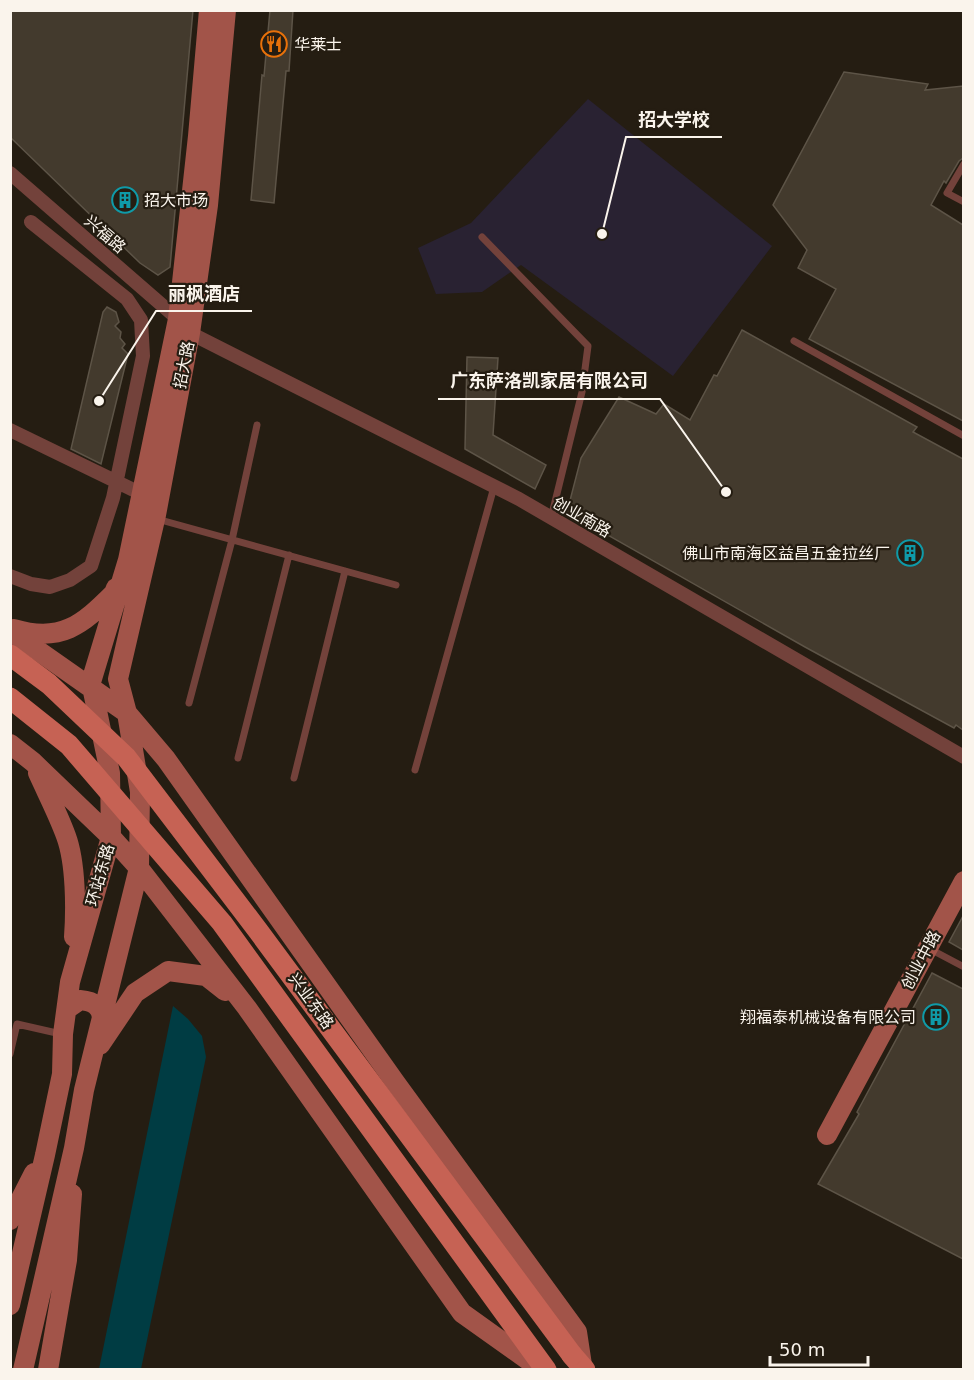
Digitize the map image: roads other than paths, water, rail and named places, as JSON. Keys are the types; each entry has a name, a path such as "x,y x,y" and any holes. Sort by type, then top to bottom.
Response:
{"main road":[{"name":"招大路","path":"184,326 208,10"},
{"name":"招大路","path":"127,713 118,679 148,506 208,205 226,10"},
{"name":"招大路","path":"128,560 148,506"},
{"path":"10,630 33,635 62,632 90,617 114,593 128,560"},
{"name":"环站东路","path":"10,1305 62,1074 63,1034 70,982 111,837 110,773 91,682 128,560"},
{"path":"10,630 127,713 166,759 395,1082 577,1332 580,1363"},
{"name":"兴业东路","path":"10,656 49,684 126,757 580,1363"},
{"path":"10,698 69,745 222,923 544,1370"},
{"name":"环站东路","path":"24,1370 92,1058 139,868 140,792 127,713"},
{"path":"10,744 33,762 111,837 139,868 247,1008 462,1313 544,1370"},
{"path":"33,762 67,838 76,912 70,982"},
{"name":"创业中路","path":"827,1135 963,880"},
{"path":"92,1058 135,993 168,971 206,976 247,1008"},
{"path":"68,1009 80,1000 87,1001 97,1006 102,1018"},
{"name":"环站东路","path":"10,1220 27,1184 45,1155"},
{"name":"环站东路","path":"48,1370 61,1302 70,1232 70,1164"}],"street":[{"name":"兴福路","path":"10,173 184,326"},
{"path":"10,576 31,584 50,586 70,580 91,566 113,498 143,356 141,320 127,299 31,222"},
{"name":"创业南路","path":"184,326 494,486 963,757"},
{"path":"10,430 116,482 148,506"}],"lane":[{"path":"963,164 947,193 963,202"},
{"path":"482,237 588,346 582,392 551,518"},
{"path":"794,341 963,436"},
{"path":"189,703 232,540 257,425"},
{"path":"415,770 494,486"},
{"path":"148,506 232,540 396,585"},
{"path":"238,758 289,555"},
{"path":"294,778 345,571"},
{"path":"928,947 963,967"},
{"path":"10,1054 17,1024 63,1034"}],"water":[{"path":"173,1006 202,1036 206,1057 141,1369 99,1369"}],"place":[{"name":"华莱士","path":"274,44"},
{"name":"招大市场","path":"125,200"},
{"name":"招大学校","path":"602,234"},
{"name":"丽枫酒店","path":"99,401"},
{"name":"广东萨洛凯家居有限公司","path":"726,492"},
{"name":"佛山市南海区益昌五金拉丝厂","path":"910,553"},
{"name":"翔福泰机械设备有限公司","path":"936,1017"}]}
